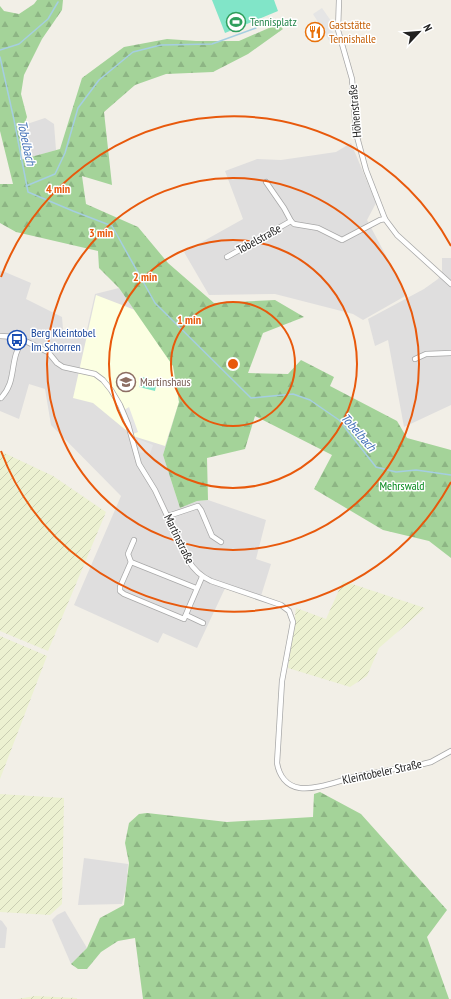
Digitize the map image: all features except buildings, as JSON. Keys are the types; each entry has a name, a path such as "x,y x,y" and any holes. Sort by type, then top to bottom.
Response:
{"street":[{"name":"Höhenstraße","path":"339,0 338,30 352,79 356,133 366,170 385,219 397,235 451,284"},
{"path":"266,182 294,224 318,228 342,240 380,220 385,219"},
{"name":"Tobelstraße","path":"227,257 291,221"},
{"name":"Martinstraße","path":"0,336 17,337 22,339 48,352 57,363 63,367 95,374 103,380 111,390 120,406 128,424 139,464 155,490 193,569 211,581 281,605 286,608 291,615 293,622 282,681 277,762 278,770 286,781 294,787 311,788"},
{"path":"1,398 8,389 13,376 16,355 22,339"},
{"path":"415,359 426,354 451,353"},
{"path":"168,516 194,506 198,506 212,536 221,542"},
{"path":"134,540 128,554 131,562 120,587 120,591 124,594 184,619 202,576"},
{"path":"131,562 196,588"},
{"path":"186,615 203,623"},
{"name":"Kleintobeler Straße","path":"311,788 370,774 432,762 451,751"}],"shaded area":[{"path":"322,8 336,28 332,31 337,38 330,42 313,14"},
{"path":"45,118 54,124 56,150 29,158 21,146 24,125"},
{"path":"351,143 376,203 367,220 407,295 363,320 353,314 275,294 209,295 184,252 243,219 225,171 257,159 281,160 336,152"},
{"path":"442,258 451,258 451,405 404,427 388,340 375,346 368,319 424,289 438,279 442,273"},
{"path":"0,271 31,283 26,299 62,317 63,329 85,338 95,294 119,288 173,366 179,402 163,455 180,508 197,501 208,500 266,520 256,559 271,564 261,596 227,584 197,648 163,633 158,643 74,605 121,496 51,425 45,389 29,384 19,419 0,411"},
{"name":"Martinshaus","path":"96,295 135,310 173,366 179,402 165,446 133,436 93,403 73,398"},
{"path":"129,407 138,432 133,434 124,410"},
{"path":"138,439 153,445 150,454 138,452"},
{"path":"0,451 53,476 106,512 48,651 0,631"},
{"path":"343,581 425,608 379,648 367,676 350,687 288,668 296,608 326,619"},
{"path":"0,636 47,656 0,779"},
{"path":"0,794 64,798 62,904 50,915 0,912"},
{"path":"84,858 128,864 126,888 122,904 78,905"},
{"path":"65,911 87,948 71,964 52,920 57,915"},
{"path":"0,920 7,928 5,948 0,948"},
{"path":"35,996 77,998 77,999 17,999"}],"green space":[{"name":"Mehrswald","path":"37,0 63,0 62,10 42,39 24,75 21,94 27,117 24,125 20,160 60,149 82,78 124,47 167,39 239,41 278,24 283,29 248,54 213,72 166,74 135,85 104,112 112,185 82,176 86,204 138,227 168,263 214,303 275,300 304,317 263,333 248,373 288,374 301,360 334,377 330,386 397,421 407,438 451,450 451,558 429,541 383,530 314,489 332,455 255,416 245,449 207,458 208,500 197,501 180,508 163,455 179,402 173,366 119,288 99,268 98,251 16,232 0,223 0,184 13,184 0,131 0,6 4,11 19,14 34,4"},
{"name":"Tennisplatz","path":"212,0 274,0 278,11 225,33"},
{"path":"142,377 157,381 155,391 139,387"},
{"path":"320,792 361,814 447,910 427,937 449,999 143,999 135,938 118,941 101,952 87,969 78,969 71,964 87,948 100,918 124,905 129,863 125,843 129,823 139,814 147,813 227,822 313,817 314,794"}],"waterway":[{"path":"0,50 19,44 48,19 58,2"},
{"path":"26,186 55,174 65,153 78,108 99,80 133,52 161,45 212,44 256,28"},
{"name":"Tobelbach","path":"0,57 28,192 112,226 155,303 251,398 293,394 310,400 339,420 376,467 396,472 416,470 451,475"}],"place":[{"name":"Tennisplatz","path":"236,22"},
{"name":"Gaststätte Tennishalle","path":"315,32"},
{"name":"Berg Kleintobel Im Schorren","path":"17,340"},
{"name":"Martinshaus","path":"126,382"}]}
